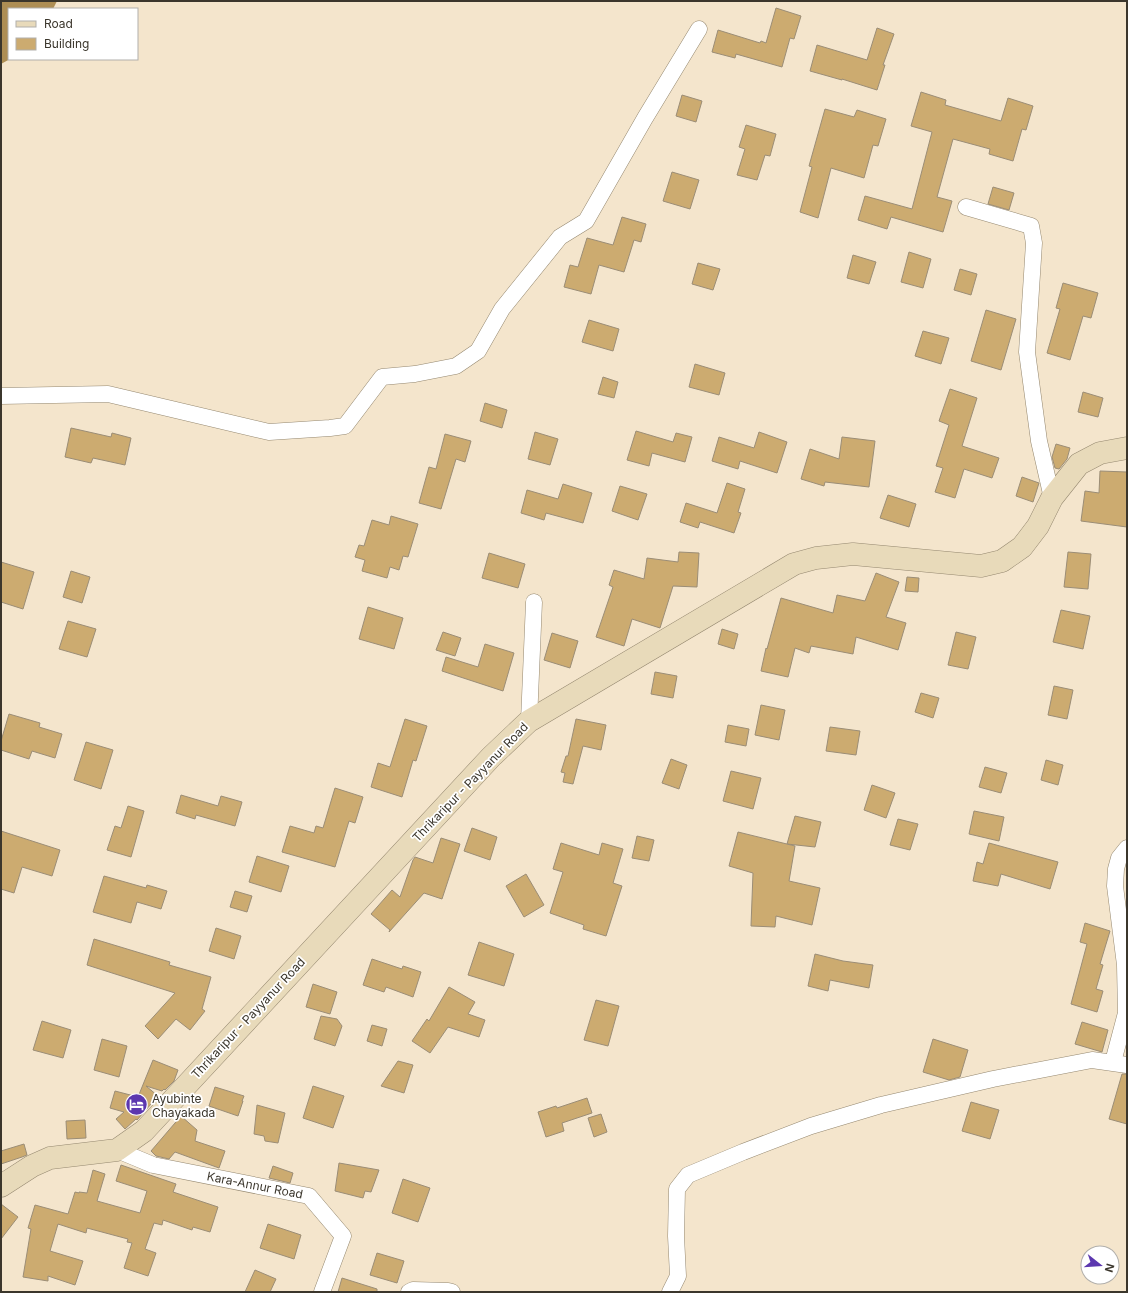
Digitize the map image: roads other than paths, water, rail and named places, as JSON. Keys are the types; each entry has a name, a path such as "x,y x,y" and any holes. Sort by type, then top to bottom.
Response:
{"main road":[{"name":"Thrikaripur - Payyanur Road","path":"1,1186 32,1166 50,1158 117,1150 144,1131 480,769 529,721 794,564 816,558 854,554 981,566 1002,561 1022,547 1038,526 1052,498 1079,464 1100,453 1127,448"}],"street":[{"path":"1,396 108,394 269,432 345,426 382,376 415,374 456,366 478,351 502,309 560,238 586,221 645,118 699,29"},
{"path":"966,208 1031,226 1034,243 1027,352 1039,441 1052,498"},
{"path":"529,721 534,602"},
{"path":"670,1292 678,1276 676,1189 688,1175 811,1126 881,1105 993,1079 1074,1063 1092,1060 1120,1064 1126,1013 1125,964 1115,886 1116,869 1119,858 1127,848"},
{"name":"Kara-Annur Road","path":"117,1150 153,1165 308,1196 343,1236 322,1292"},
{"path":"409,1292 420,1290 452,1292"}],"place":[{"name":"Ayubinte Chayakada","path":"136,1105"}]}
